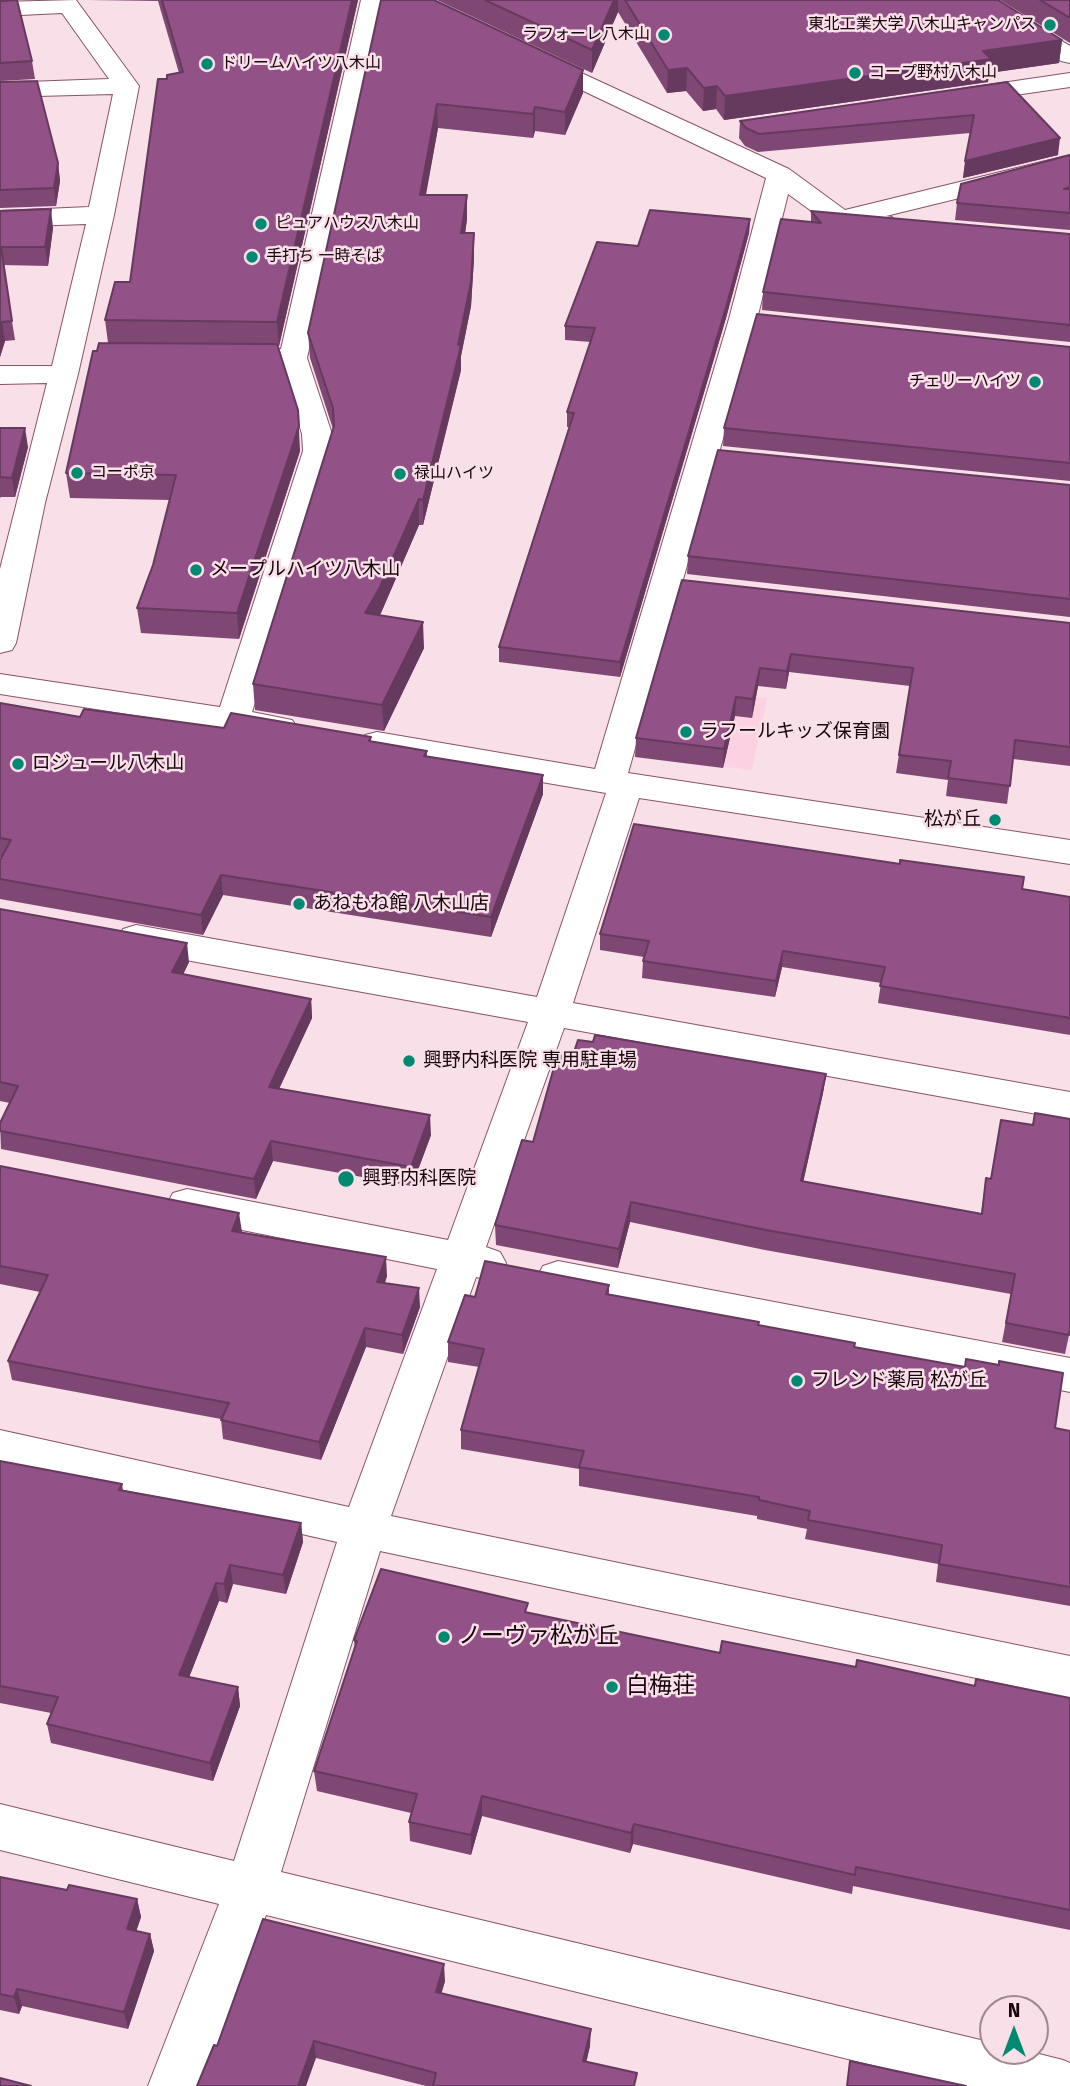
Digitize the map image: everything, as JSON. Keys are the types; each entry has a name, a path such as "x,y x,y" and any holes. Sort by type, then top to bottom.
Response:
{"street":[{"path":"233,719 318,451 317,434 293,358 373,0"},
{"path":"980,0 1070,55"},
{"path":"0,9 66,3 127,86 67,365 15,501 0,643"},
{"path":"521,51 780,175 840,219 921,227"},
{"path":"934,100 1070,80"},
{"path":"0,90 127,86"},
{"path":"696,134 737,128"},
{"path":"840,219 1070,163"},
{"path":"175,2086 251,1887 365,1529 550,1014 617,783 680,585 756,321 780,175"},
{"path":"0,219 101,215"},
{"path":"0,375 67,365 97,356"},
{"path":"209,357 293,358"},
{"path":"0,684 313,732"},
{"path":"353,739 617,783 1070,852"},
{"path":"96,931 1070,1106"},
{"path":"149,1197 1070,1375"},
{"path":"0,1448 365,1529 1070,1677"},
{"path":"0,1827 1063,2086"}],"shaded area":[{"name":"ラフールキッズ保育園","path":"652,684 767,698 752,770 634,756"}],"building":[{"path":"17,0 32,61 0,63 0,1"},
{"path":"162,0 352,0 277,322 105,320 115,282 130,282 158,79 167,79 167,75 183,72"},
{"path":"381,0 434,0 583,70 565,112 535,107 533,114 437,104 420,195 467,195 461,233 474,233 471,282 458,345 461,345 423,500 419,499 380,587 365,613 423,622 382,705 253,684 334,426 333,408 308,333"},
{"path":"485,0 614,0 592,50"},
{"path":"625,0 998,0 1062,40 983,51 991,59 725,96 717,86 704,88 687,68 668,70"},
{"path":"1040,0 1070,0 1070,18"},
{"path":"37,81 58,163 54,188 0,190 0,82"},
{"path":"1007,82 1060,138 965,161 974,115 759,134 746,128 740,121"},
{"path":"1070,155 1070,187 1064,189 1070,189 1070,213 957,203 961,184"},
{"path":"51,209 45,247 1,247 12,321 2,322 0,329 0,211"},
{"path":"650,210 750,219 620,662 499,647 574,413 567,412 595,328 565,326 597,242 638,246"},
{"path":"811,211 1070,234 1070,325 763,292 781,219 821,223"},
{"path":"757,314 1070,347 1070,463 724,428"},
{"path":"99,343 277,344 298,410 299,426 237,613 137,608 153,565 176,475 66,473 93,351 97,351"},
{"path":"0,428 25,428 12,478 0,477"},
{"path":"718,450 1070,485 1070,599 688,556"},
{"path":"682,580 1070,623 1070,747 1015,740 1010,786 948,778 951,761 899,755 913,668 791,654 787,671 760,668 753,699 736,697 724,749 636,738"},
{"path":"0,703 80,717 84,709 224,728 231,713 371,737 369,741 427,751 424,756 543,775 491,917 221,875 201,915 0,879 0,860 11,840 0,838"},
{"path":"634,824 900,864 900,860 1024,877 1022,889 1070,897 1070,1018 880,986 885,967 783,951 776,981 643,961 649,941 600,934"},
{"path":"0,909 187,943 172,972 311,999 269,1087 430,1115 411,1167 271,1141 254,1179 0,1131 0,1123 18,1086 0,1082"},
{"path":"595,1035 826,1074 801,1181 982,1214 986,1178 991,1179 1001,1120 1033,1125 1035,1113 1070,1119 1069,1335 1006,1323 1015,1274 766,1230 631,1202 619,1249 495,1225 522,1140 533,1142 558,1053 573,1055 578,1040 593,1042"},
{"path":"0,1166 239,1213 232,1231 386,1257 377,1282 419,1288 402,1335 365,1328 319,1442 221,1420 229,1403 8,1361 48,1275 0,1266"},
{"path":"485,1261 609,1285 606,1294 759,1322 758,1325 855,1343 854,1347 965,1367 966,1359 999,1365 999,1361 1063,1373 1055,1428 1070,1431 1070,1587 939,1564 942,1545 808,1520 810,1511 759,1500 759,1497 579,1467 584,1451 461,1430 484,1349 448,1342 465,1295 475,1297"},
{"path":"0,1461 122,1484 119,1490 301,1523 283,1575 230,1565 224,1584 216,1583 179,1675 238,1687 210,1763 47,1724 58,1697 0,1686"},
{"path":"381,1569 528,1603 525,1612 720,1653 722,1641 856,1667 857,1660 975,1686 976,1679 1070,1698 1070,1910 856,1867 855,1875 634,1824 631,1833 482,1796 471,1835 409,1822 417,1794 314,1771 357,1641 354,1640"},
{"path":"0,1877 67,1890 69,1885 137,1899 127,1929 150,1934 124,2012 17,1989 14,1997 0,1994"},
{"path":"263,1919 444,1964 436,1992 591,2029 583,2061 637,2073 634,2086 433,2086 436,2073 314,2041 298,2086 197,2086 214,2045 217,2046"},
{"path":"850,2061 966,2086 847,2086"},
{"path":"0,2078 31,2086 0,2086"}],"place":[{"name":"東北工業大学 八木山キャンパス","path":"1050,25"},
{"name":"ラフォーレ八木山","path":"664,35"},
{"name":"ドリームハイツ八木山","path":"207,64"},
{"name":"コープ野村八木山","path":"855,73"},
{"name":"ピュアハウス八木山","path":"261,224"},
{"name":"手打ち 一時そば","path":"252,257"},
{"name":"チェリーハイツ","path":"1035,382"},
{"name":"コーポ京","path":"77,473"},
{"name":"禄山ハイツ","path":"400,474"},
{"name":"メープルハイツ八木山","path":"196,570"},
{"name":"ラフールキッズ保育園","path":"686,732"},
{"name":"ロジュール八木山","path":"18,764"},
{"name":"松が丘","path":"995,820"},
{"name":"あねもね館 八木山店","path":"299,904"},
{"name":"興野内科医院 専用駐車場","path":"409,1061"},
{"name":"興野内科医院","path":"346,1179"},
{"name":"フレンド薬局 松が丘","path":"797,1381"},
{"name":"ノーヴァ松が丘","path":"444,1637"},
{"name":"白梅荘","path":"612,1687"}]}
